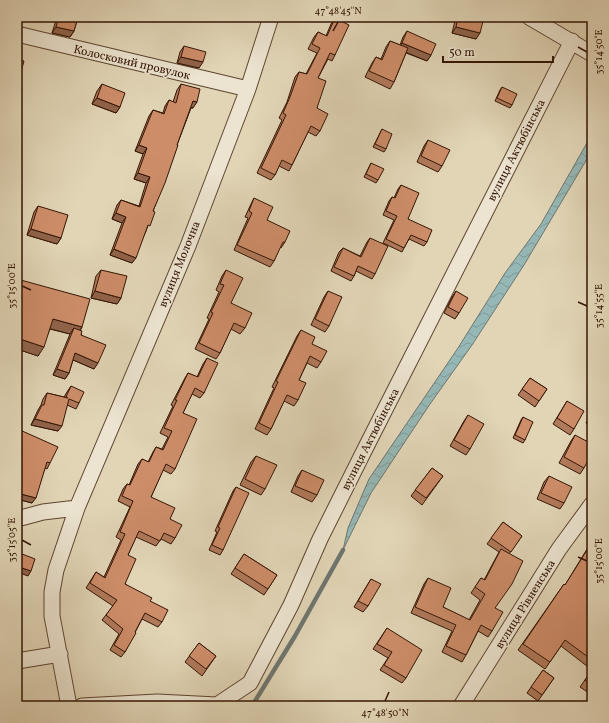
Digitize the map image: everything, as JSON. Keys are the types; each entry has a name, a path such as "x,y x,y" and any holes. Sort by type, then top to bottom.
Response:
{"street":[{"name":"вулиця Молочна","path":"69,706 52,616 52,592 56,570 77,508 188,246 248,89 271,17"},
{"path":"529,17 592,54"},
{"name":"Колосковий провулок","path":"17,34 248,89"},
{"name":"вулиця Актюбінська","path":"82,706 157,702 217,705 250,683 291,605 320,539 364,448 572,41"},
{"name":"вулиця Рівненська","path":"461,706 559,549 592,504"},
{"path":"17,519 43,512 77,508"},
{"path":"17,661 60,654"}],"water":[{"path":"592,134 592,150 524,265 472,345 430,404 371,493 343,550 348,528 369,479 458,348 505,273 541,224"}],"building":[{"path":"59,17 78,17 74,31 56,27"},
{"path":"458,17 484,17 480,33 456,27"},
{"path":"335,18 349,25 335,55 330,53 318,78 326,81 317,108 328,114 320,131 311,126 292,165 282,160 275,175 261,168 286,115 283,113 299,72 307,74 320,48 312,44 318,32 327,36"},
{"path":"407,31 436,44 431,55 402,43"},
{"path":"390,41 408,48 394,82 369,71 376,57 382,60"},
{"path":"184,46 206,52 203,62 181,57"},
{"path":"17,59 24,61 19,79 17,78"},
{"path":"102,84 125,93 120,107 97,98"},
{"path":"181,84 200,89 197,102 193,101 165,183 153,211 155,212 150,226 148,225 136,258 114,249 126,217 116,213 121,200 140,207 150,177 138,173 147,148 139,145 153,110 164,114 169,100 176,103"},
{"path":"502,87 517,94 512,105 497,98"},
{"path":"382,129 392,134 386,149 375,144"},
{"path":"428,140 450,150 442,166 421,156"},
{"path":"371,163 384,169 378,180 366,174"},
{"path":"401,185 419,193 408,219 432,230 427,242 411,235 404,248 386,239 397,216 386,211 392,197 395,198"},
{"path":"254,198 273,207 267,220 290,231 274,261 237,245 252,213 249,211"},
{"path":"38,206 68,215 61,238 31,229"},
{"path":"370,238 388,246 375,274 358,266 354,276 334,267 343,248 361,257"},
{"path":"101,270 127,276 121,298 95,291"},
{"path":"226,270 243,278 231,303 252,313 245,328 234,323 220,353 199,343 213,313 211,312 224,285 220,284"},
{"path":"17,279 90,299 82,327 53,319 44,347 17,338"},
{"path":"328,291 342,297 329,326 315,319"},
{"path":"456,291 468,298 459,313 448,307"},
{"path":"74,328 82,331 81,335 106,345 98,363 75,353 69,373 57,369"},
{"path":"301,330 315,337 312,344 327,351 321,362 310,356 299,380 306,383 298,400 287,395 271,429 259,423 278,382 276,381"},
{"path":"207,358 218,363 204,393 195,388 183,413 197,419 175,469 166,464 151,497 175,508 170,519 182,525 175,538 164,533 160,541 139,531 128,555 136,559 125,584 152,598 150,601 168,610 162,622 145,613 125,652 114,645 123,629 106,615 117,600 90,583 96,572 105,578 125,534 120,532 133,501 122,496 127,484 130,485 142,459 149,462 156,447 163,450 172,431 164,428 177,400 175,400 188,373 198,377"},
{"path":"530,378 547,389 539,401 522,389"},
{"path":"71,386 84,392 79,403 69,399 62,426 35,419 42,405 44,405 47,393 68,398 66,397"},
{"path":"567,401 584,411 574,429 557,418"},
{"path":"468,415 484,424 470,449 454,440"},
{"path":"523,417 533,422 525,440 515,435"},
{"path":"20,430 58,447 50,463 47,462 36,498 17,493 17,439"},
{"path":"575,435 592,444 592,453 584,468 564,457"},
{"path":"256,456 277,465 265,489 245,479"},
{"path":"432,468 443,476 426,498 415,490"},
{"path":"302,470 324,480 317,495 295,486"},
{"path":"549,476 572,487 564,503 541,493"},
{"path":"236,487 249,493 223,550 212,545 220,528 218,527"},
{"path":"503,522 522,536 511,552 491,538"},
{"path":"592,542 592,660 565,640 550,662 523,644 564,584 565,585"},
{"path":"501,549 523,561 512,584 495,608 503,612 492,631 481,625 466,655 446,646 456,625 415,607 428,578 451,588 443,607 470,620 485,594 475,587 481,578 485,580"},
{"path":"17,552 35,559 31,571 19,567 17,571"},
{"path":"244,554 277,575 268,589 235,568"},
{"path":"371,579 381,584 368,606 358,601"},
{"path":"387,628 422,650 406,678 384,665 392,652 377,644"},
{"path":"199,643 216,656 206,669 189,656"},
{"path":"543,670 554,678 542,695 531,687"},
{"path":"592,670 592,685 585,680"}],"waterway":[{"path":"252,706 295,636 343,550"}]}
